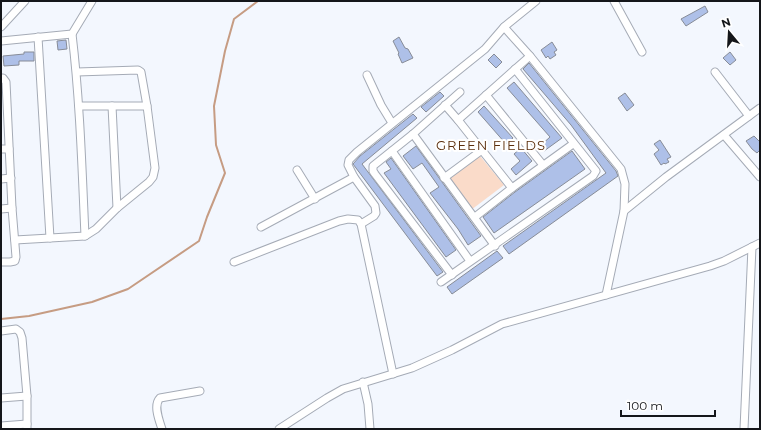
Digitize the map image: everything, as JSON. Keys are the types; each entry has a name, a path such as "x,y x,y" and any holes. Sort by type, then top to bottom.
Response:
{"street":[{"path":"1,26 25,1"},
{"path":"85,236 79,106 72,34 92,1"},
{"path":"361,224 374,216 376,210 373,202 354,177 348,165 349,160 356,152 486,49 504,27 536,1"},
{"path":"614,1 642,52"},
{"path":"504,27 530,56 621,169 625,184 624,211 606,295"},
{"path":"1,41 72,34"},
{"path":"38,38 50,238"},
{"path":"458,120 530,56"},
{"path":"441,282 470,261 495,246 593,176 596,171 573,144 515,69"},
{"path":"15,240 85,236 96,229 117,208 149,182 154,172 155,168 148,106 143,76 138,70 76,72"},
{"path":"714,72 749,116"},
{"path":"367,75 381,105 392,123"},
{"path":"1,78 3,78 6,82 4,113 9,149 15,240 15,261 1,262"},
{"path":"452,275 373,171 373,166 460,92"},
{"path":"486,95 544,165"},
{"path":"445,105 512,188"},
{"path":"79,106 148,106"},
{"path":"112,106 117,208"},
{"path":"624,211 666,177 760,108"},
{"path":"412,134 495,246"},
{"path":"724,134 760,177"},
{"path":"475,217 573,144"},
{"path":"1,150 9,149"},
{"path":"444,178 482,150"},
{"path":"392,151 470,261"},
{"path":"297,170 315,199"},
{"path":"261,227 354,177"},
{"path":"1,179 11,178"},
{"path":"1,209 12,208"},
{"path":"234,262 340,221 355,219 361,224 394,374"},
{"path":"279,429 336,393 363,382 412,368 452,350 502,324 661,281 710,266 724,261 760,243"},
{"path":"744,429 752,247"},
{"path":"1,331 16,329 20,332 22,338 27,396 27,426 1,426"},
{"path":"363,382 368,404 370,429"},
{"path":"162,429 157,401 160,398 200,391"},
{"path":"1,398 27,396"}],"shaded area":[{"path":"480,156 504,185 471,210 448,179"}],"building":[{"path":"705,6 708,12 686,26 681,19"},
{"path":"399,37 413,58 402,63 393,41"},
{"path":"66,40 67,49 58,50 57,41"},
{"path":"552,42 557,50 554,52 556,55 550,59 548,56 546,58 541,50"},
{"path":"24,52 34,52 34,61 19,61 19,65 4,66 3,56 24,54"},
{"path":"730,52 736,60 730,65 723,58"},
{"path":"494,54 502,62 496,68 488,60"},
{"path":"529,63 616,171 618,176 509,254 503,246 606,173 571,125 523,69"},
{"path":"514,82 562,138 544,151 540,146 550,137 507,88"},
{"path":"440,92 444,96 426,112 421,107"},
{"path":"625,93 634,105 627,111 618,98"},
{"path":"484,106 513,138 506,144 478,112"},
{"path":"413,114 417,118 362,164 443,272 437,276 353,164 360,156"},
{"path":"754,136 760,142 760,150 757,153 746,141"},
{"path":"660,140 671,157 667,159 669,162 661,165 654,154 659,150 654,144"},
{"path":"416,146 481,236 468,245 458,229 430,193 439,187 422,163 413,169 403,156"},
{"path":"521,148 532,161 516,175 511,169 520,161 514,154"},
{"path":"572,151 585,169 494,233 483,217"},
{"path":"391,158 456,250 446,257 384,173 391,169 386,162"},
{"path":"497,251 503,258 452,294 447,287"}],"waterway":[{"path":"1,319 29,316 92,302 128,289 199,241 225,173 216,145 214,106 225,51 234,19 258,1"}],"district":[{"name":"GREEN FIELDS","path":"491,145"}]}
